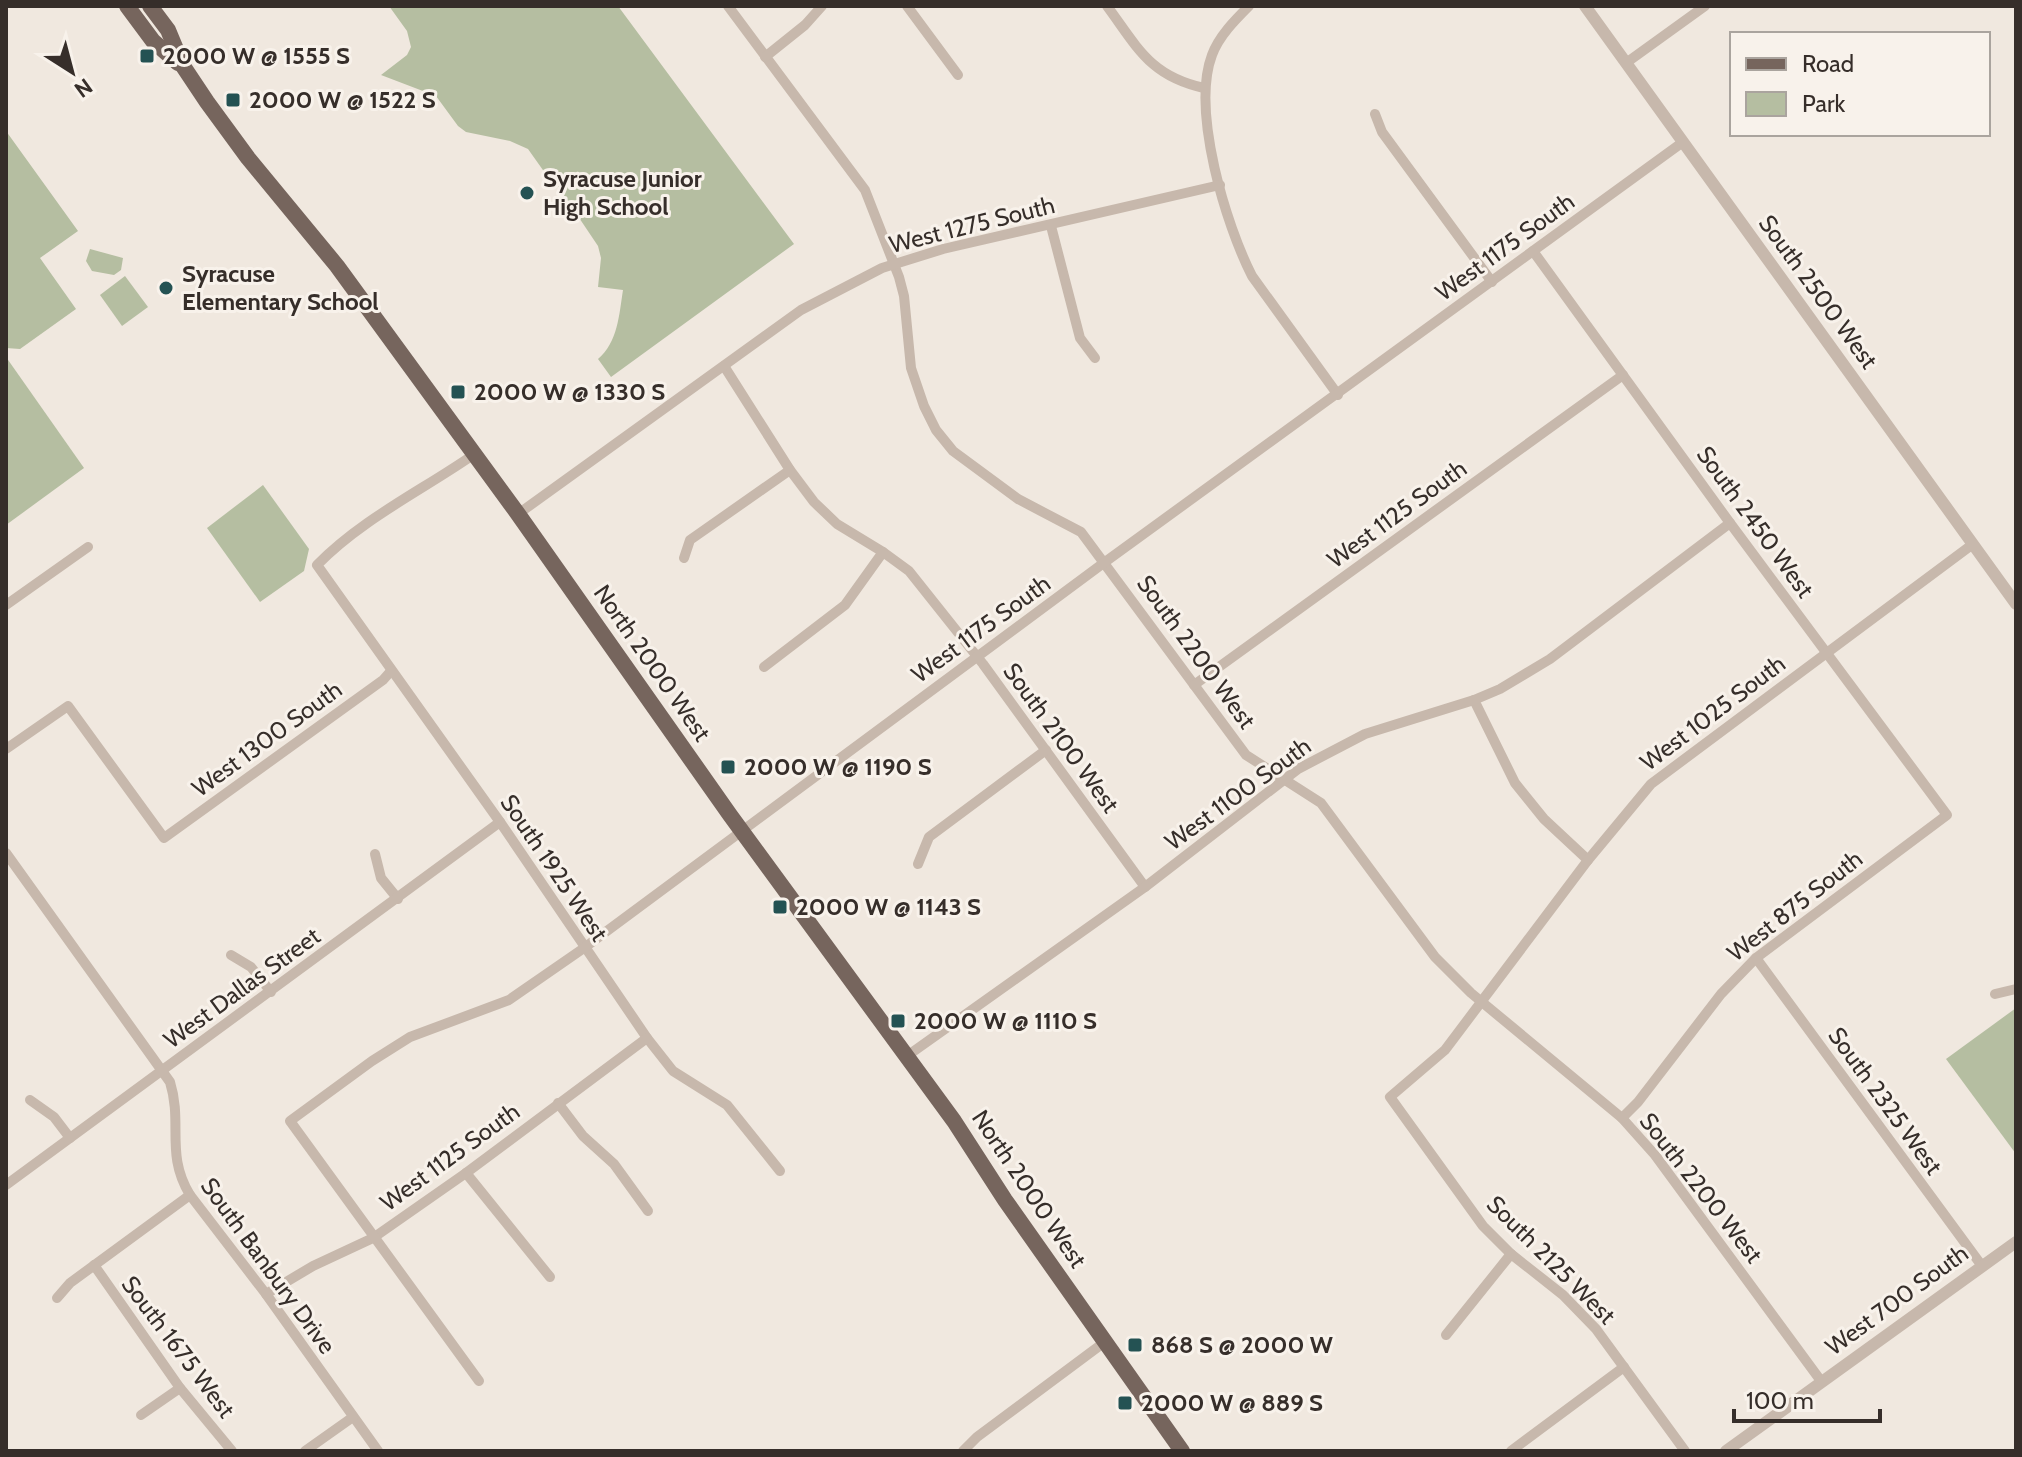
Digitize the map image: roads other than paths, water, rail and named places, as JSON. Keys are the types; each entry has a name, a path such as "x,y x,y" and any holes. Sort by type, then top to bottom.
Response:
{"main road":[{"path":"127,6 153,41 183,66"},
{"path":"150,6 168,30 183,66"},
{"name":"North 2000 West","path":"183,66 248,158 376,318 518,514 740,830 907,1056 1182,1451"}],"street":[{"name":"South 2200 West","path":"728,6 865,190 895,264 904,296 911,368 936,430 953,451 1018,499 1081,532 1246,755 1321,803 1435,957 1482,1002 1622,1118 1655,1155 1821,1381"},
{"path":"765,57 805,25 822,6"},
{"path":"907,6 958,75"},
{"path":"1107,6 1144,55 1163,74 1204,88"},
{"path":"1249,6 1231,23 1212,54 1204,88 1204,111 1220,185 1241,255 1252,276 1338,395"},
{"name":"South 2500 West","path":"1585,6 2016,604"},
{"path":"1626,63 1705,6"},
{"path":"1375,114 1382,132 1492,282"},
{"name":"West 1175 South","path":"373,1238 290,1121 410,1037 509,1000 584,948 1105,562 1683,142"},
{"name":"West 1275 South","path":"518,514 801,310 895,264 943,249 1220,185"},
{"path":"1051,226 1080,338 1095,358"},
{"name":"South 2450 West","path":"1533,251 1947,815"},
{"name":"South 2100 West","path":"724,366 814,502 837,524 909,571 977,657 1145,887"},
{"name":"West 1125 South","path":"1194,685 1623,375"},
{"name":"South 1925 West","path":"473,455 401,500 329,552 317,565 500,822 647,1038 673,1071 727,1105 780,1171"},
{"path":"684,558 690,540 790,470"},
{"name":"West 1100 South","path":"907,1056 1145,887 1298,769 1365,734 1500,689 1550,659 1730,523"},
{"name":"West 1025 South","path":"1390,1097 1445,1050 1588,860 1651,784 1973,544"},
{"path":"6,605 88,547"},
{"path":"764,667 845,605 883,552"},
{"name":"West 1300 South","path":"6,749 68,706 164,838 383,680 391,671"},
{"path":"1474,700 1515,783 1544,819 1588,860"},
{"path":"918,864 929,837 1046,750"},
{"name":"West 875 South","path":"1622,1118 1638,1102 1721,994 1756,958 1947,815"},
{"name":"West Dallas Street","path":"6,1185 500,822"},
{"name":"South Banbury Drive","path":"6,853 170,1082 175,1099 175,1160 180,1178 190,1195 266,1294 378,1451"},
{"path":"375,854 381,878 398,899"},
{"path":"231,955 251,967 271,992"},
{"name":"South 2325 West","path":"1756,958 1982,1266"},
{"path":"1995,994 2016,989"},
{"name":"West 1125 South","path":"266,1294 313,1266 373,1238 647,1038"},
{"name":"South 2125 West","path":"1390,1097 1483,1226 1511,1254 1563,1295 1596,1329 1685,1451"},
{"path":"30,1100 54,1117 70,1138"},
{"path":"558,1103 583,1136 614,1164 648,1211"},
{"path":"466,1173 550,1277"},
{"path":"57,1298 70,1283 190,1195"},
{"path":"373,1238 479,1381"},
{"name":"West 700 South","path":"1726,1451 2016,1242"},
{"path":"1446,1335 1511,1254"},
{"name":"South 1675 West","path":"94,1265 180,1388 232,1451"},
{"path":"963,1451 977,1437 1106,1341"},
{"path":"1511,1451 1624,1367"},
{"path":"141,1415 180,1388"},
{"path":"305,1451 353,1417"}],"place":[{"name":"2000 W @ 1555 S","path":"147,56"},
{"name":"2000 W @ 1522 S","path":"233,100"},
{"name":"Syracuse Junior High School","path":"527,193"},
{"name":"Syracuse Elementary School","path":"166,288"},
{"name":"2000 W @ 1330 S","path":"458,392"},
{"name":"2000 W @ 1190 S","path":"728,767"},
{"name":"2000 W @ 1143 S","path":"780,907"},
{"name":"2000 W @ 1110 S","path":"898,1021"},
{"name":"868 S @ 2000 W","path":"1135,1345"},
{"name":"2000 W @ 889 S","path":"1125,1403"}]}
